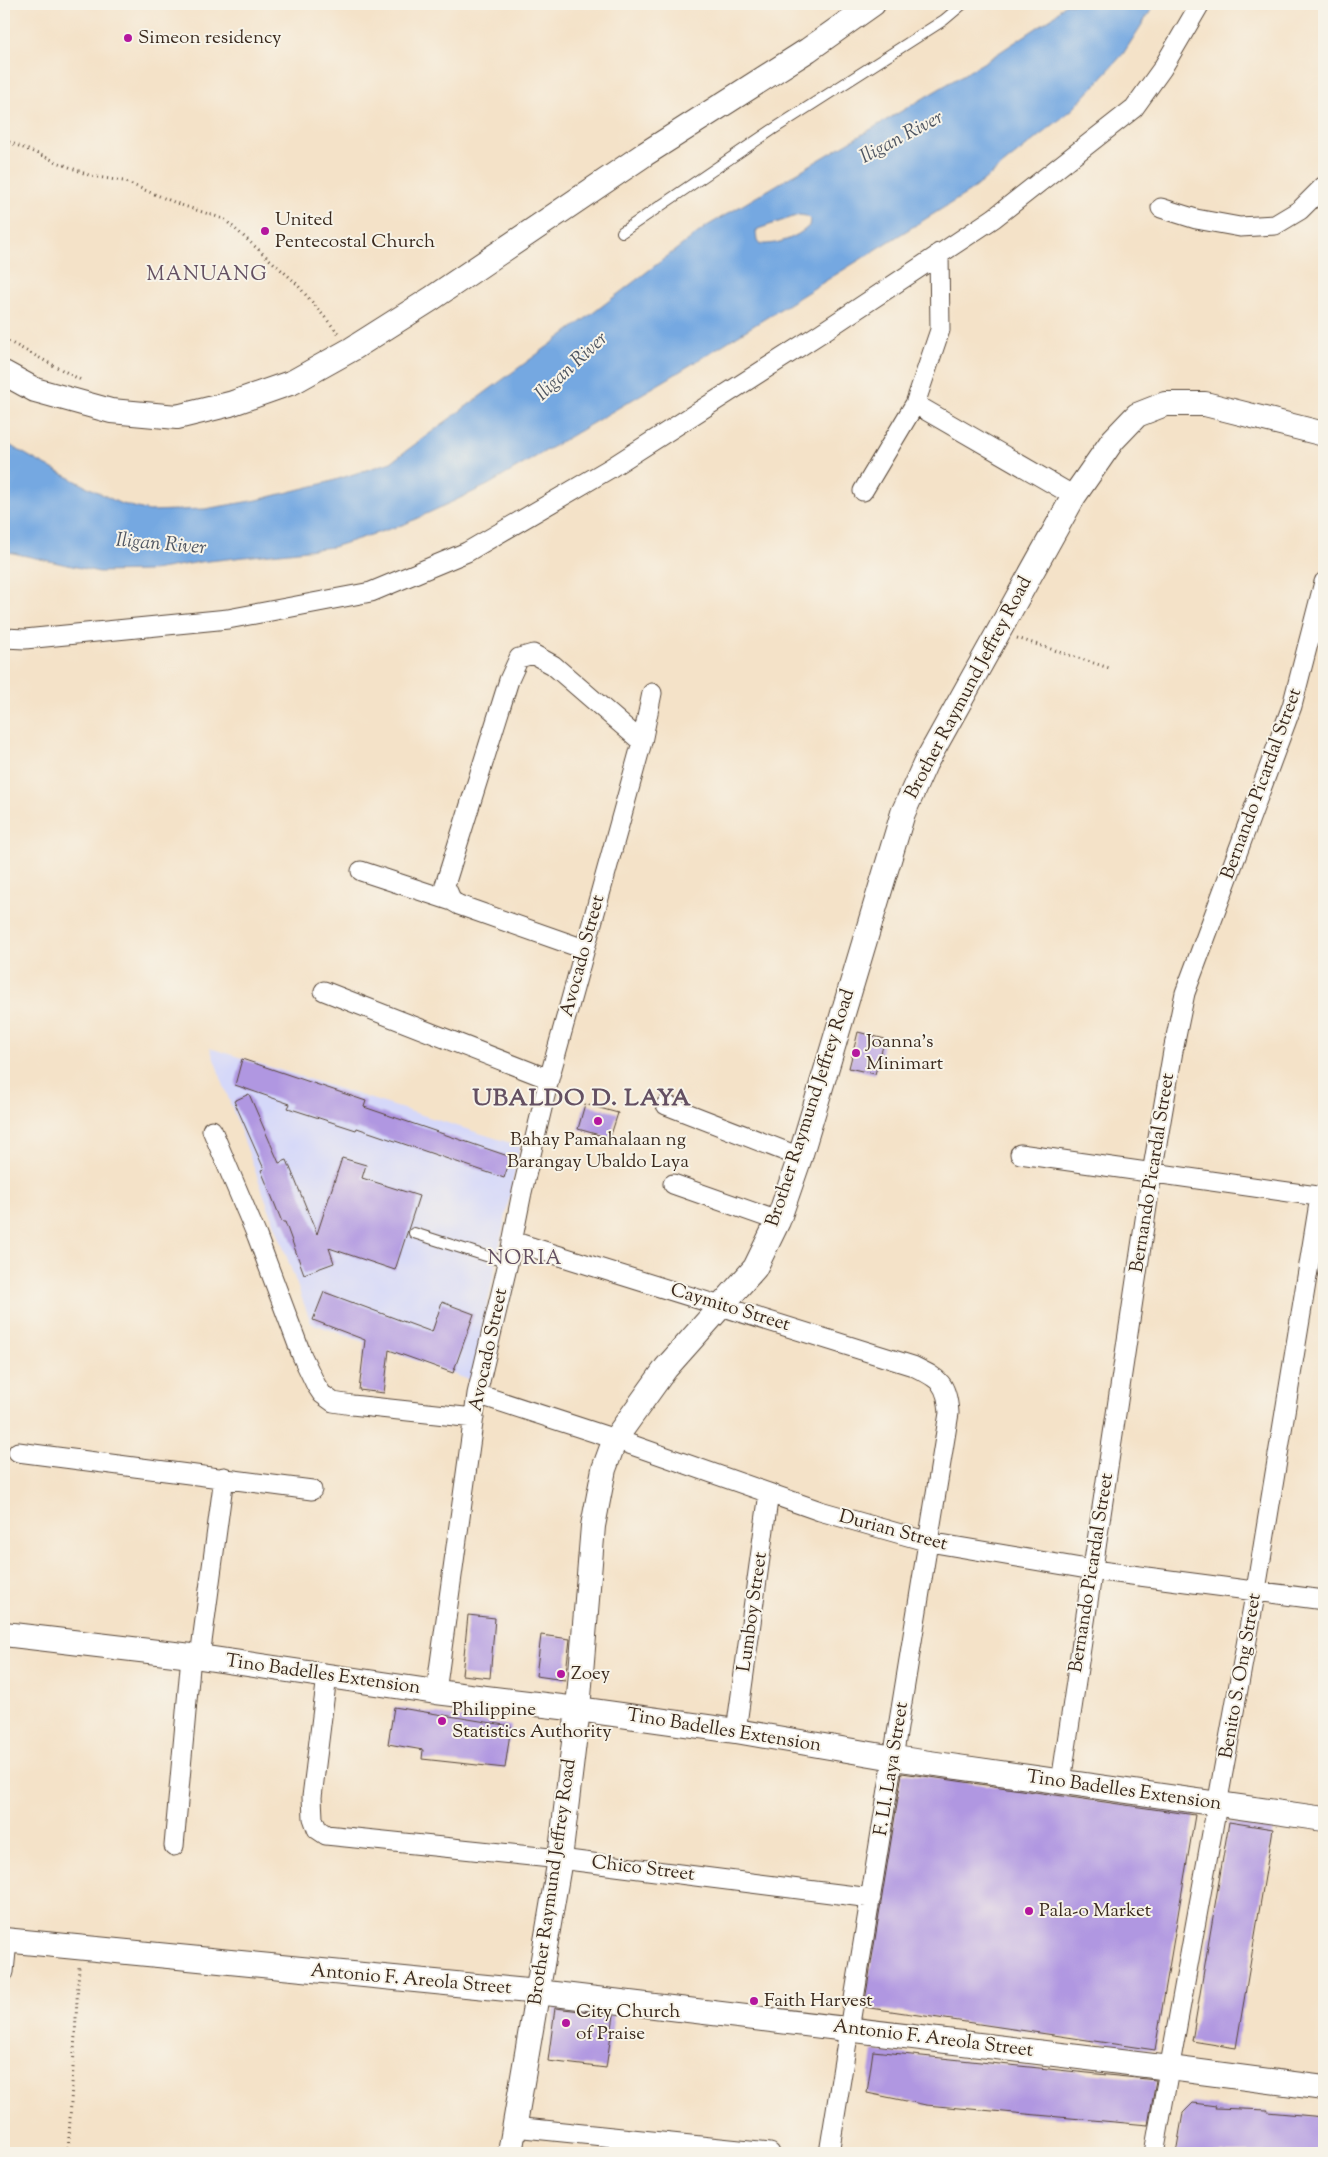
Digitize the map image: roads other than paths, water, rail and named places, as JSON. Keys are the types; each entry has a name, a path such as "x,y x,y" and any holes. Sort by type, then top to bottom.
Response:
{"street":[{"path":"4,373 34,390 110,411 177,417 230,404 293,382 352,350 430,300 645,154 808,50 873,4"},
{"path":"4,638 24,639 228,618 371,592 467,552 609,469 821,334 939,253 994,218 1134,108 1162,69 1200,4"},
{"path":"1161,208 1196,219 1240,227 1275,225 1300,210 1324,186"},
{"path":"863,490 915,404 940,330 939,253"},
{"path":"915,404 1074,496"},
{"name":"Brother Raymund Jeffrey Road","path":"510,2153 560,1859 578,1709 593,1526 604,1469 615,1439 666,1368 755,1268 778,1221 800,1157 903,813 925,764 1074,496 1113,440 1137,415 1165,404 1205,404 1324,434"},
{"name":"Bernando Picardal Street","path":"1061,1782 1152,1173 1185,993 1292,706 1324,582"},
{"path":"452,901 445,885 509,680 519,658 526,654 533,654 554,665 642,742"},
{"name":"Avocado Street","path":"436,1692 477,1394 549,1080 642,742 652,693"},
{"path":"361,871 452,901 584,949"},
{"path":"324,992 549,1080"},
{"path":"666,1105 800,1157"},
{"path":"212,1130 257,1236 302,1356 322,1394 333,1402 352,1405 474,1418"},
{"path":"1020,1154 1322,1197"},
{"path":"673,1184 778,1221"},
{"name":"Benito S. Ong Street","path":"1154,2153 1256,1590 1322,1197"},
{"name":"Caymito Street","path":"512,1241 722,1305 912,1366 930,1375 943,1385"},
{"name":"F. Ll. Laya Street","path":"829,2153 950,1413 948,1398 943,1385"},
{"name":"Durian Street","path":"477,1394 615,1439 820,1511 928,1542 1093,1570 1324,1600"},
{"path":"18,1452 312,1490"},
{"path":"174,1846 196,1657 224,1478"},
{"name":"Lumboy Street","path":"736,1731 769,1493"},
{"name":"Tino Badelles Extension","path":"4,1634 196,1657 436,1692 736,1731 894,1758 1324,1819"},
{"name":"Chico Street","path":"328,1676 312,1797 312,1818 317,1829 326,1835 560,1859 871,1898"},
{"path":"4,1972 6,1940"},
{"name":"Antonio F. Areola Street","path":"6,1940 80,1949 538,1992 1324,2088"},
{"path":"514,2127 770,2153"}],"lane":[{"path":"622,232 772,130 944,20 963,4"},
{"path":"414,1233 508,1263"}],"water":[{"name":"Iligan River","path":"1065,4 1155,4 1123,54 1073,109 969,192 674,375 488,485 405,524 333,547 200,562 148,571 99,572 4,551 4,442 119,503 149,511 205,509 257,500 329,482 391,462 707,226 988,60 1053,17","holes":["799,215 810,219 809,226 793,237 767,244 760,244 757,240 756,232 758,229"]}],"place":[{"name":"Simeon residency","path":"128,38"},
{"name":"United Pentecostal Church","path":"265,231"},
{"name":"Joanna's Minimart","path":"856,1053"},
{"name":"Bahay Pamahalaan ng Barangay Ubaldo Laya","path":"598,1121"},
{"name":"Zoey","path":"561,1674"},
{"name":"Philippine Statistics Authority","path":"442,1721"},
{"name":"Pala-o Market","path":"1029,1911"},
{"name":"Faith Harvest","path":"754,2001"},
{"name":"City Church of Praise","path":"566,2023"}],"district":[{"name":"MANUANG","path":"207,275"},
{"name":"UBALDO D. LAYA","path":"582,1099"},
{"name":"NORIA","path":"525,1259"}]}
